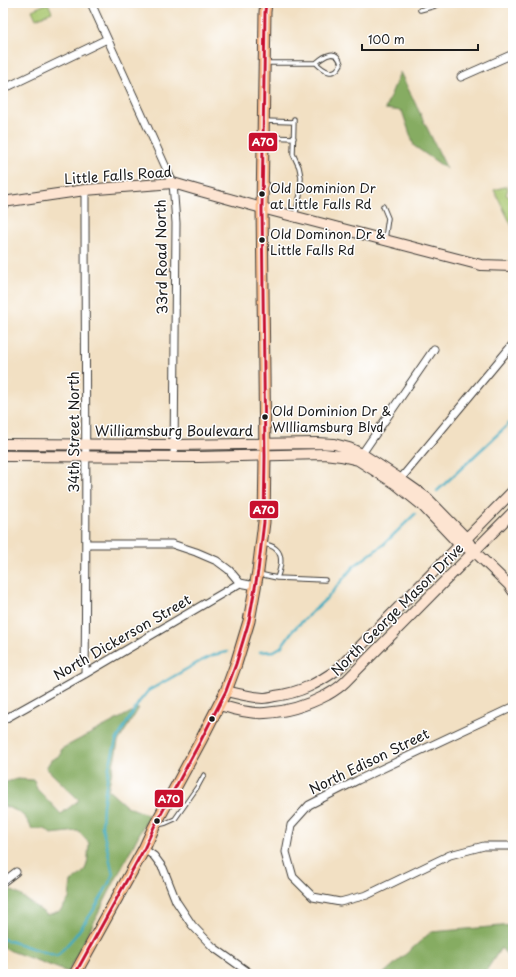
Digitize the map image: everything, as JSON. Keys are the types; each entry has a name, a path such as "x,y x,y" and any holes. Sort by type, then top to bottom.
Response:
{"main road":[{"path":"75,974 144,849 155,825 219,706 236,664 249,621 264,522 265,444 262,208 266,3"}],"street":[{"name":"33rd Road North","path":"91,3 173,182 176,223 174,457"},
{"path":"3,89 107,39"},
{"path":"462,77 513,54"},
{"name":"Little Falls Road","path":"3,202 86,190 173,182 295,217 481,265 513,266"},
{"name":"34th Street North","path":"85,674 86,190"},
{"path":"398,482 513,344"},
{"path":"360,457 434,349"},
{"name":"Williamsburg Boulevard","path":"3,444 174,445 316,443 334,444 349,448 398,482 427,498 463,541 509,585 513,591"},
{"name":"Williamsburg Boulevard","path":"3,456 174,457 324,454 360,457"},
{"name":"North George Mason Drive","path":"226,691 241,695 264,698 286,695 306,689 321,681 338,669 513,491"},
{"name":"North George Mason Drive","path":"219,706 241,711 264,713 295,708 329,694 346,682 513,512"},
{"path":"86,544 172,544 196,552 217,562 229,570 240,583 255,586"},
{"name":"North Dickerson Street","path":"3,720 85,674 240,583"},
{"name":"North Edison Street","path":"513,707 308,805 291,825 286,852 293,877 314,897 340,902 367,895 450,855 484,846 513,846"},
{"path":"144,849 154,856 163,868 176,901 192,925 213,947 251,974"},
{"path":"3,882 16,872"}],"lane":[{"path":"420,10 440,3"},
{"path":"264,63 316,63 325,55 330,54 340,58 341,64 339,69 334,72 326,71 316,63"},
{"path":"263,121 294,121 293,154 301,177 301,186 295,217"},
{"path":"263,137 294,138"},
{"path":"383,206 388,218 384,240"},
{"path":"261,543 270,545 280,553 281,569 277,578"},
{"path":"257,574 277,578 326,580"},
{"path":"155,825 166,823 175,818 204,775"}],"green space":[{"path":"48,3 52,12 36,19 32,10"},
{"path":"400,72 447,169 414,146 402,111 385,109"},
{"path":"507,186 508,189 506,195 513,199 513,228 494,190"},
{"path":"139,708 118,742 108,790 126,806 149,815 68,972 3,948 3,891 7,888 20,895 47,915 60,911 69,899 71,881 82,874 85,870 89,843 78,831 51,834 45,829 32,829 24,816 13,809 3,806 3,783 17,779 34,780 37,789 61,814 79,800 46,768 51,760 61,755 61,749"},
{"path":"513,925 513,959 511,959 501,948 484,974 383,974 431,932"}],"waterway":[{"path":"437,491 513,420"},
{"path":"260,652 274,651 281,647 293,630 328,597 354,566 383,545 415,514"},
{"path":"3,939 57,956 75,936 101,898 113,875 102,827 103,805 109,767 116,741 139,702 148,691 213,655 227,652"}],"transit line":[{"name":"A70","path":"75,974 144,849 154,827 226,691 249,621 258,571 264,522 265,456 262,208 266,3"}],"place":[{"name":"Old Dominion Dr at Little Falls Rd","path":"262,194"},
{"name":"Old Dominon Dr & Little Falls Rd","path":"262,240"},
{"name":"Old Dominion Dr & WIlliamsburg Blvd","path":"265,417"}]}
